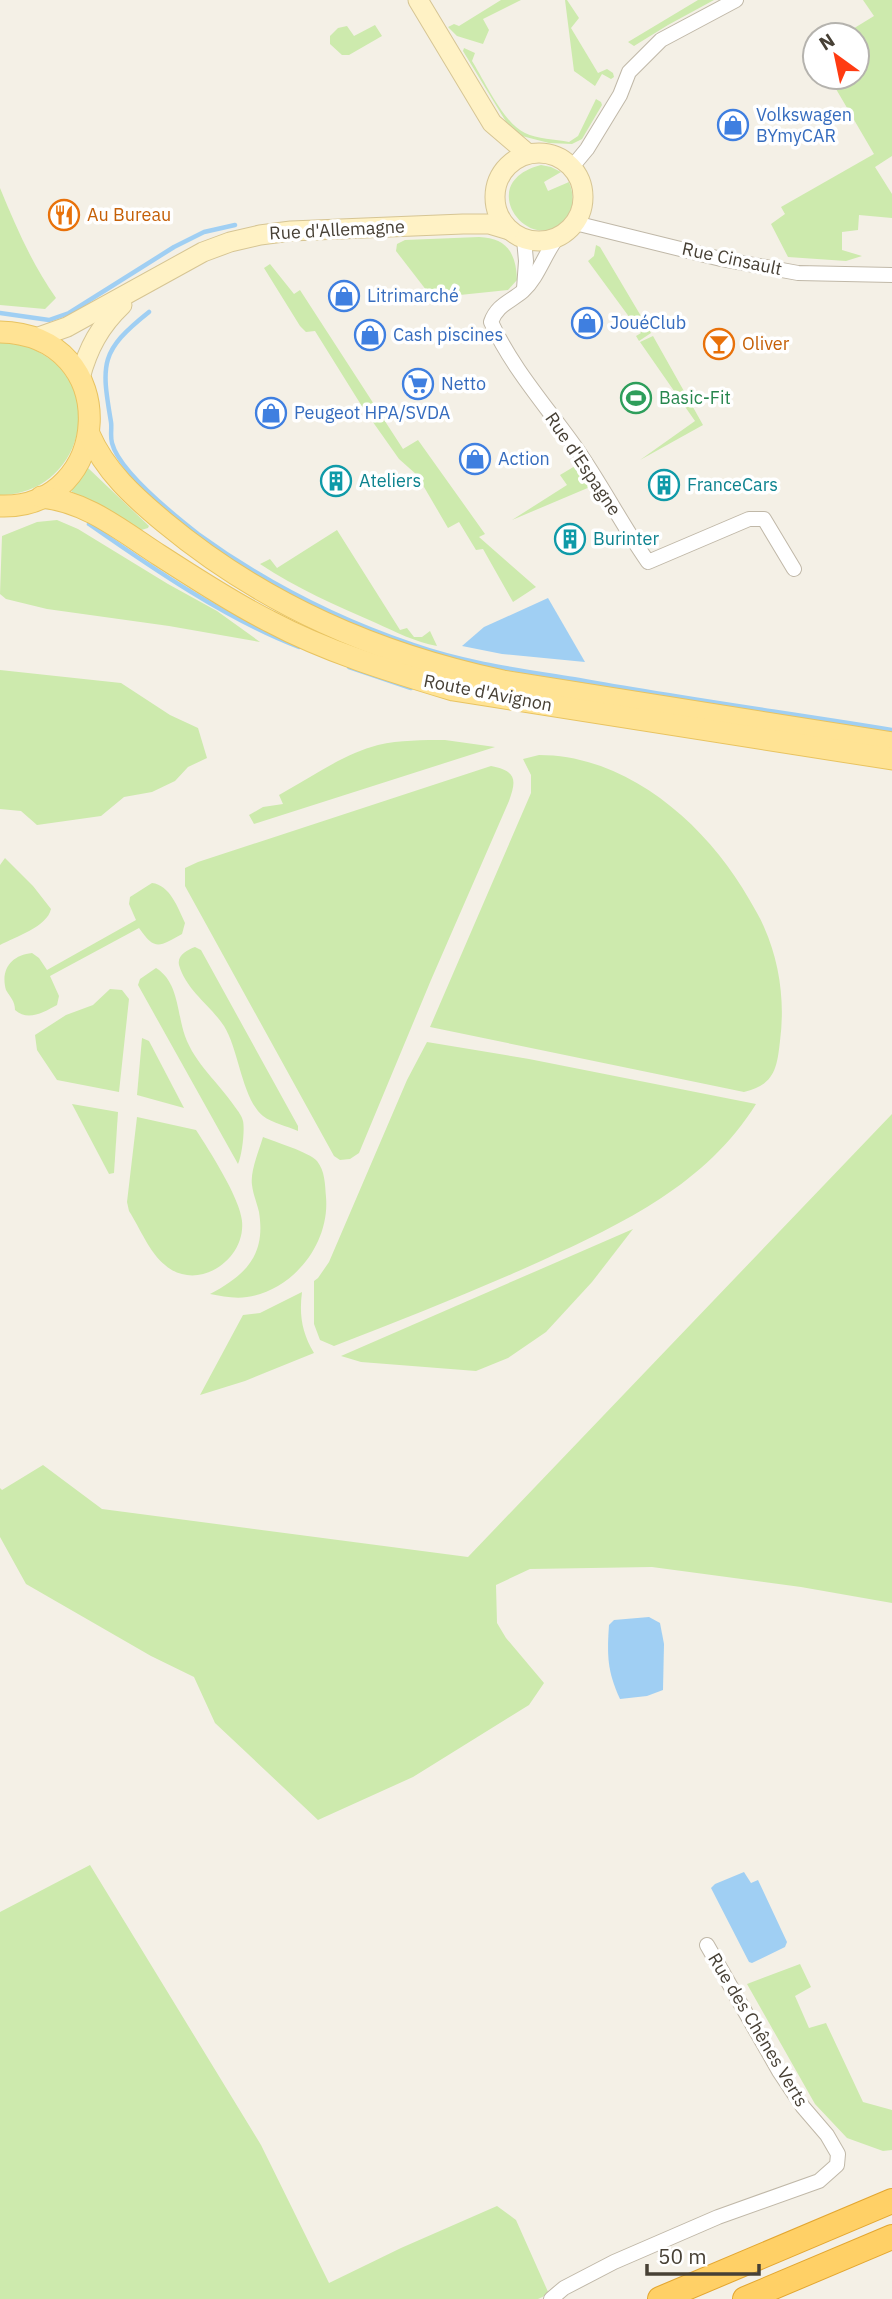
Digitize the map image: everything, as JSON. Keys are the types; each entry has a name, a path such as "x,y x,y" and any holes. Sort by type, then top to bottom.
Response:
{"highway":[{"path":"660,2299 892,2201"},
{"path":"745,2299 892,2237"}],"main road":[{"path":"0,332 16,332 36,338 62,354 80,378 89,405 89,433 83,453 73,471 59,486 41,497 3,509"},
{"name":"Route d'Avignon","path":"89,433 105,463 138,500 225,569 311,617 397,653 449,669 503,681 892,743"},
{"name":"Route d'Avignon","path":"41,497 58,499 96,514 196,579 268,621 322,647 388,670 453,690 892,759"}],"street":[{"path":"418,0 492,123 499,144 503,171"},
{"path":"572,167 607,117 629,72 661,40 736,0"},
{"path":"492,123 528,154"},
{"path":"517,235 540,242 557,238 575,223 583,207 583,192 580,180 564,160 548,154 528,154 503,171 495,192 494,201 500,218 517,235 526,261 524,290"},
{"path":"463,224 494,201"},
{"name":"Rue Cinsault","path":"575,223 721,259 798,273 892,275"},
{"name":"Rue d'Allemagne","path":"36,338 67,327 203,253 230,242 260,235 291,231 489,224 517,235"},
{"name":"Rue d'Espagne","path":"557,238 524,290 501,305 491,322 518,367 603,487 648,562 749,519 764,519 794,569"},
{"name":"Rue d'Allemagne","path":"80,378 90,345 100,329 139,289"},
{"name":"Rue des Chênes Verts","path":"551,2299 564,2288 614,2262 718,2217 819,2181 837,2165 838,2154 827,2135 803,2107 779,2071 706,1945"}],"green space":[{"path":"501,0 521,0 483,19 489,30 483,44 457,36 448,27 454,24 459,26"},
{"path":"565,0 579,18 571,28 598,73 607,69 613,73 614,77 611,79 602,74 595,86 574,71"},
{"path":"698,0 714,0 634,46 628,42"},
{"path":"863,0 892,0 892,156 875,167 892,194 892,218 859,215 858,230 842,232 842,250 862,256 846,261 788,257 771,224 785,214 781,207 874,154 837,91 871,91 871,21 866,21 874,16"},
{"path":"375,25 382,36 349,55 342,55 330,44 330,36 338,28 347,26 354,36"},
{"path":"464,48 475,53 472,61 502,111 525,133 569,142 578,136 596,99 602,105 582,139 572,144 549,143 518,135 508,125 463,51"},
{"path":"541,165 561,172 544,182 548,191 569,182 573,201 565,219 552,229 537,230 524,224 514,214 509,201 511,187 521,174"},
{"path":"0,188 32,259 56,298 45,309 0,305"},
{"path":"479,237 497,240 512,255 517,280 508,290 450,296 430,295 396,251 397,244 405,240"},
{"path":"596,245 600,247 651,333 639,341 636,336 641,333 588,261 594,256"},
{"path":"270,264 294,294 300,290 403,449 418,440 485,534 479,537 536,587 513,602 483,549 476,550 459,522 448,528 417,475 399,459 363,408 315,331 306,332 300,326 264,268"},
{"path":"653,336 703,425 640,460 695,421 640,342"},
{"path":"0,342 33,349 60,368 73,389 79,413 76,437 67,459 50,478 28,490 0,495"},
{"path":"575,466 590,487 512,520 567,485 560,475"},
{"path":"88,468 149,526 148,528 138,531 94,502 72,492 71,489"},
{"path":"57,520 78,529 217,611 260,642 47,609 6,599 0,594 2,536 37,522"},
{"path":"337,530 400,630 407,628 414,637 422,637 430,631 437,646 406,636 332,603 260,564 270,559 277,568"},
{"path":"0,670 121,683 170,715 198,728 207,758 188,767 175,781 152,792 124,797 101,816 37,825 21,811 0,809"},
{"path":"445,740 495,747 254,824 249,815 263,807 283,804 279,795 339,760 365,749 395,742"},
{"path":"539,755 572,758 603,767 633,781 662,799 688,821 732,872 762,923 774,955 780,983 781,1027 777,1060 772,1074 762,1085 744,1092 430,1027 531,793 531,775 523,759"},
{"path":"491,766 510,773 513,787 509,801 359,1153 350,1159 340,1160 334,1156 185,886 185,868"},
{"path":"5,858 51,909 37,926 0,945 0,865"},
{"path":"152,883 164,888 173,898 185,923 182,934 158,944 149,940 139,928 50,976 59,996 57,1005 31,1016 15,1010 5,982 6,970 13,960 32,953 47,970 136,920 129,904 130,897"},
{"path":"195,947 201,950 298,1126 298,1131 263,1116 250,1098 224,1026 182,974 179,965 181,956"},
{"path":"156,968 164,974 173,990 189,1046 242,1117 244,1125 238,1164 138,985 140,979"},
{"path":"110,989 122,990 129,999 119,1092 57,1080 37,1050 35,1035 66,1015 93,1005"},
{"path":"142,1038 149,1041 184,1108 137,1095"},
{"path":"427,1042 529,1059 756,1104 736,1132 713,1157 688,1179 632,1216 515,1272 334,1346 320,1340 314,1324 314,1281 329,1262 407,1080"},
{"path":"72,1104 118,1112 114,1173 109,1174"},
{"path":"892,1114 892,1603 801,1587 652,1567 530,1569 496,1585 497,1623 506,1638 544,1683 529,1705 413,1777 318,1820 215,1723 194,1677 151,1656 26,1584 0,1537 0,1488 2,1490 43,1465 102,1509 468,1557"},
{"path":"137,1117 196,1130 223,1174 236,1200 242,1221 236,1248 217,1268 204,1274 191,1275 178,1273 165,1265 149,1247 129,1211 127,1202"},
{"path":"263,1137 307,1154 320,1165 326,1197 322,1231 306,1262 280,1285 247,1297 210,1294 243,1271 256,1252 260,1227 252,1179"},
{"path":"633,1229 592,1282 546,1332 508,1358 476,1371 361,1362 341,1356"},
{"path":"302,1292 302,1324 314,1353 245,1381 200,1395 243,1315 260,1313"},
{"path":"90,1865 261,2145 329,2283 497,2206 516,2220 549,2294 538,2299 0,2299 0,1912"},
{"path":"800,1964 811,1987 795,1996 809,2028 826,2023 863,2102 892,2110 892,2150 883,2151 847,2138 815,2104 747,1984"}],"water":[{"path":"548,598 585,662 502,654 462,646 484,627"},
{"path":"649,1617 660,1623 664,1644 663,1690 647,1696 620,1699 609,1663 609,1625 614,1620"},
{"path":"744,1872 751,1883 758,1880 787,1942 785,1947 752,1963 749,1962 711,1888"}],"waterway":[{"path":"0,313 49,320 69,313 174,247 204,232 235,225"},
{"path":"149,312 121,337 108,360 106,385 111,440 117,454 125,467 149,492 198,534 301,598 384,635 474,662 892,730"},
{"path":"89,524 218,608 299,647"},
{"path":"349,667 411,688"}],"place":[{"name":"Volkswagen BYmyCAR","path":"733,125"},
{"name":"Au Bureau","path":"64,215"},
{"name":"Litrimarché","path":"344,296"},
{"name":"JouéClub","path":"587,323"},
{"name":"Cash piscines","path":"370,335"},
{"name":"Oliver","path":"719,344"},
{"name":"Netto","path":"418,384"},
{"name":"Basic-Fit","path":"636,398"},
{"name":"Peugeot HPA/SVDA","path":"271,413"},
{"name":"Action","path":"475,459"},
{"name":"Ateliers","path":"336,481"},
{"name":"FranceCars","path":"664,485"},
{"name":"Burinter","path":"570,539"}]}
